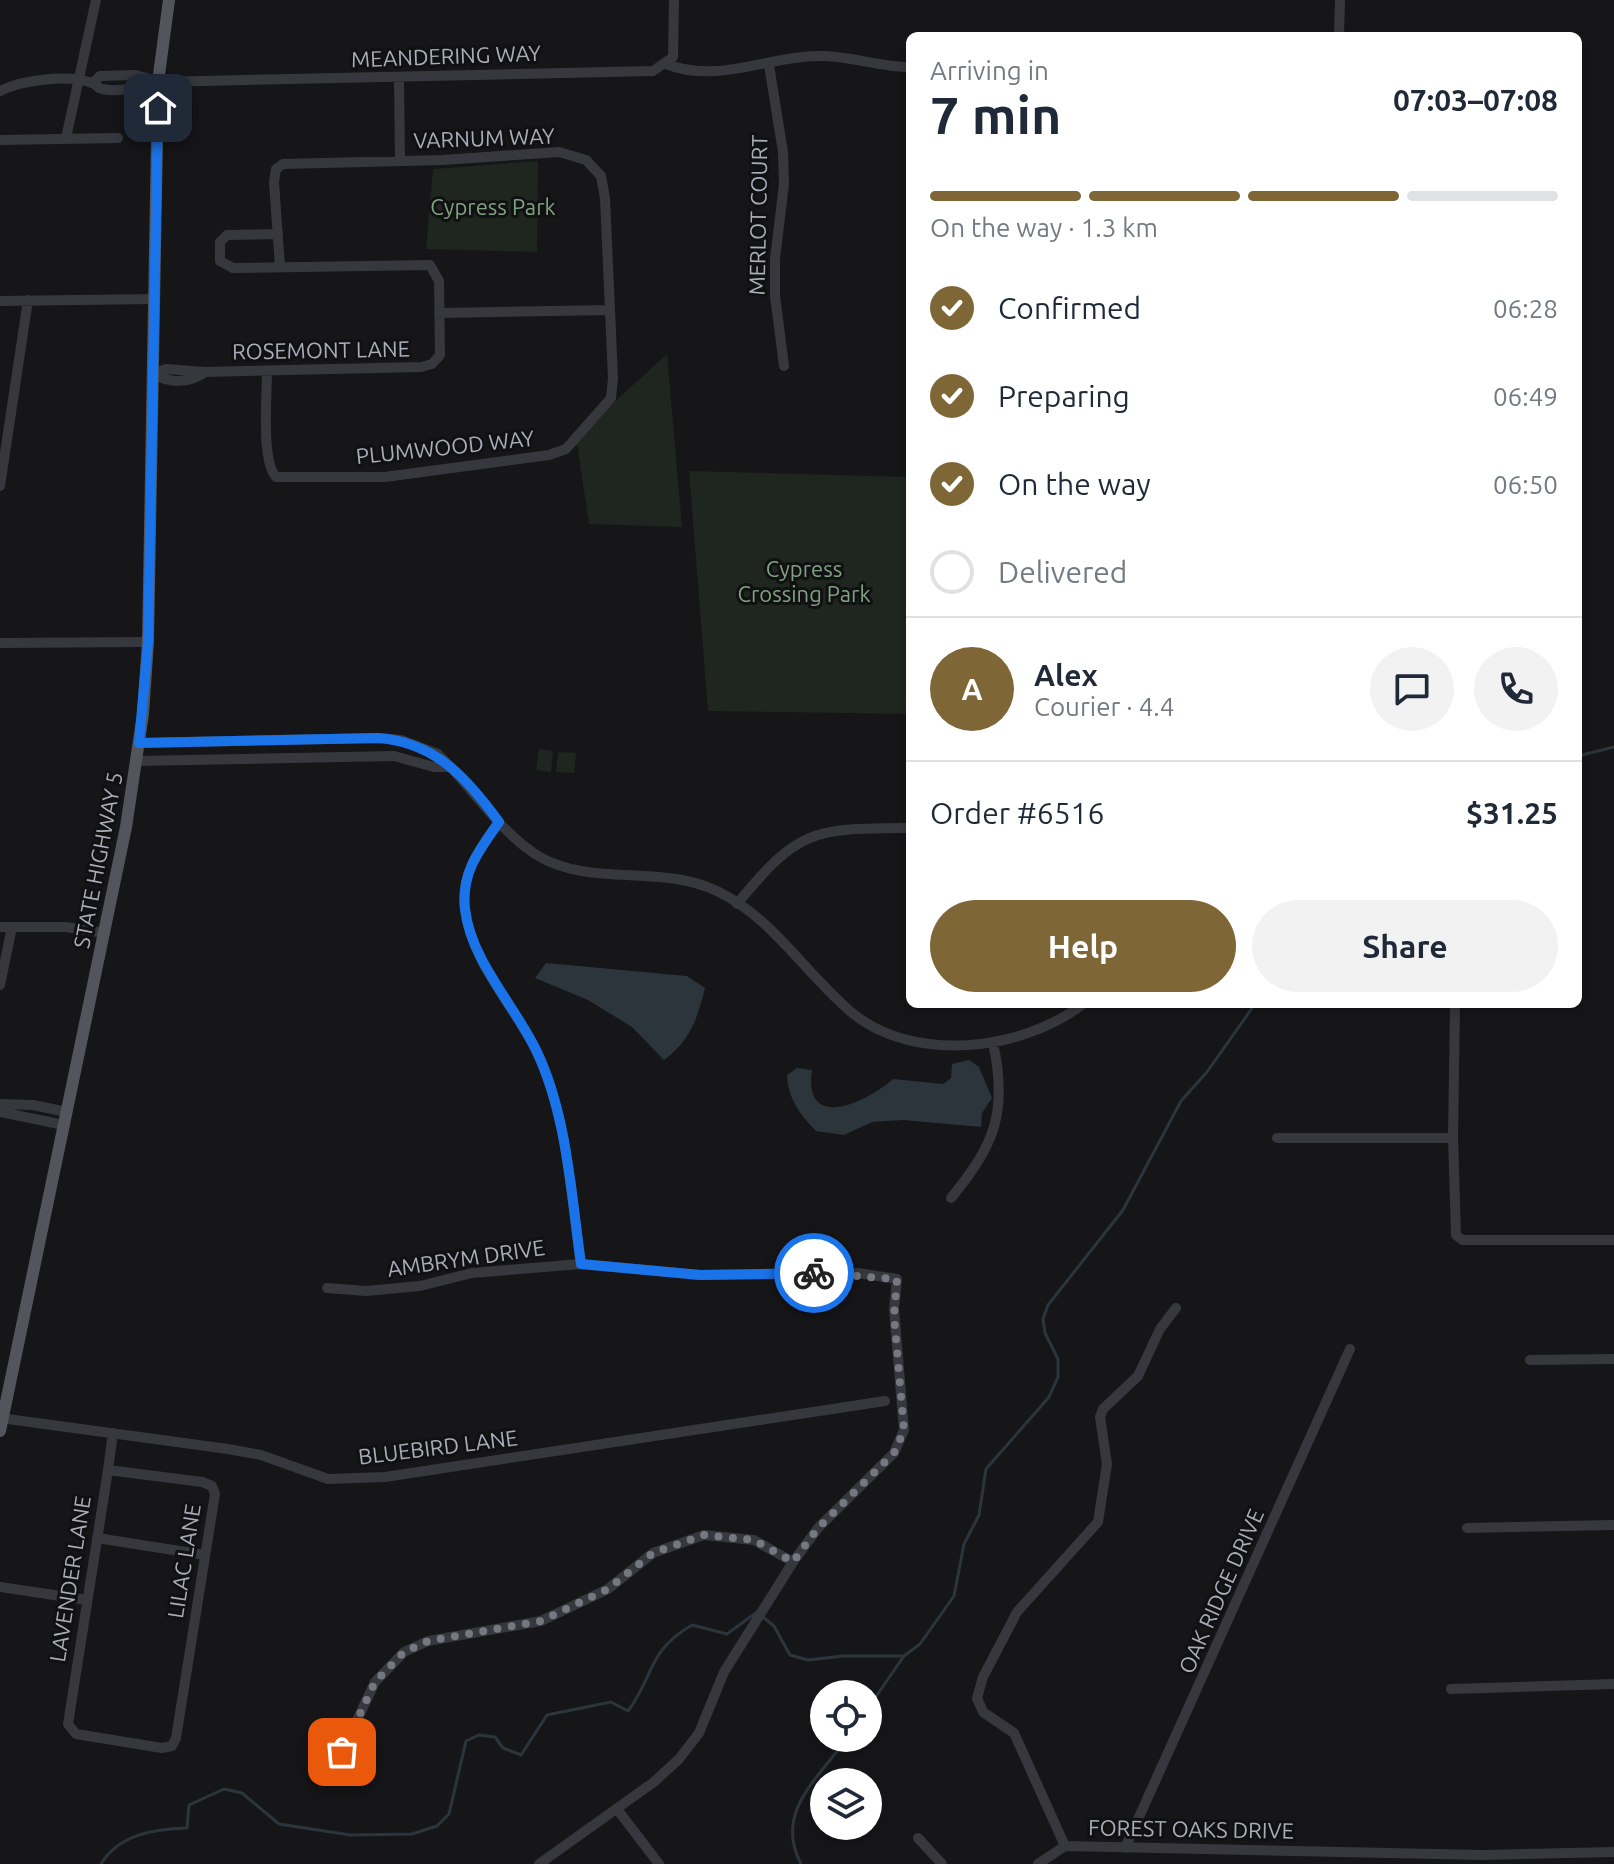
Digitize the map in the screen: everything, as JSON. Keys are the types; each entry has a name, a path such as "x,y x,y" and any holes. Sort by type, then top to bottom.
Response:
{"main road":[{"name":"STATE HIGHWAY 5","path":"1,1422 105,933 139,743 148,642 158,82 169,0"}],"street":[{"path":"66,138 96,0"},
{"path":"666,64 674,50 674,0"},
{"path":"1339,32 1340,0"},
{"name":"MEANDERING WAY","path":"0,91 20,80 93,83 100,76 136,75 158,82 399,79 653,71 666,64 684,71 769,65 823,56 887,67 906,67"},
{"name":"MERLOT COURT","path":"769,65 783,152 784,184 775,259 775,296 784,366"},
{"path":"399,79 400,161"},
{"path":"0,140 118,138"},
{"name":"VARNUM WAY","path":"278,234 274,182 276,169 283,164 559,152 586,160 601,176 605,198 610,310"},
{"path":"278,234 280,267 233,268 220,261 220,242 227,235 278,234"},
{"name":"ROSEMONT LANE","path":"153,374 166,369 205,372 421,367 432,364 440,355 439,281 430,265 280,267"},
{"path":"0,301 154,299"},
{"path":"0,486 28,300"},
{"path":"439,313 610,310"},
{"name":"PLUMWOOD WAY","path":"267,371 270,471 276,477 385,477 549,455 566,449 611,398 610,310"},
{"path":"0,643 148,642"},
{"path":"139,743 401,740 438,754 520,844 565,867 678,877 717,891 762,921 853,1015 885,1031 920,1041 963,1047 993,1043 1038,1031 1076,1008"},
{"path":"136,761 394,756 434,767 451,767"},
{"path":"499,822 473,858 464,885 468,928 537,1052 551,1093 565,1154 581,1264"},
{"path":"737,904 773,859 797,843 827,830 906,828"},
{"path":"0,927 66,927 105,933"},
{"path":"0,985 12,927"},
{"path":"1455,1008 1453,1138 1456,1235 1462,1240 1614,1240"},
{"path":"951,1198 997,1128 1000,1074 993,1043"},
{"path":"0,1104 33,1105 65,1119"},
{"path":"0,1112 65,1119"},
{"path":"1277,1138 1453,1138"},
{"name":"AMBRYM DRIVE","path":"327,1288 366,1291 420,1286 472,1273 581,1264 700,1275 858,1273 897,1279 894,1316 904,1430 894,1453 818,1528 793,1562"},
{"name":"FOREST OAKS DRIVE","path":"1176,1308 1160,1329 1138,1376 1103,1409 1100,1417 1107,1464 1098,1522 1017,1612 983,1677 977,1698 983,1712 1014,1733 1065,1846 1483,1855 1614,1852"},
{"name":"OAK RIDGE DRIVE","path":"1125,1848 1350,1349"},
{"path":"1530,1360 1614,1359"},
{"name":"BLUEBIRD LANE","path":"1,1422 228,1449 261,1455 328,1479 445,1469 885,1401"},
{"name":"LAVENDER LANE","path":"70,1731 68,1724 113,1433"},
{"name":"LILAC LANE","path":"70,1731 162,1748 172,1746 176,1738 215,1494 212,1486 202,1482 108,1470"},
{"path":"1467,1528 1614,1525"},
{"path":"342,1752 375,1682 404,1652 428,1641 541,1621 608,1589 653,1553 704,1535 754,1540 793,1562 724,1672 699,1733 654,1782 539,1864"},
{"path":"97,1538 205,1555"},
{"path":"0,1587 87,1600"},
{"path":"1451,1689 1614,1684"},
{"path":"617,1809 659,1864"},
{"path":"918,1838 942,1864"},
{"path":"1038,1864 1065,1846"}],"green space":[{"name":"Cypress Park","path":"538,161 537,252 426,249 433,169"},
{"name":"Cypress Crossing Park","path":"667,354 682,527 589,524 576,437"},
{"name":"Cypress Crossing Park","path":"689,471 906,477 906,714 708,711"},
{"path":"539,749 553,751 551,772 536,770"},
{"path":"558,752 576,753 574,773 556,772"}],"shaded area":[{"path":"546,963 687,976 705,988 692,1028 681,1045 664,1060 632,1027 588,1000 535,978"},
{"path":"969,1060 979,1067 992,1098 982,1113 981,1127 903,1120 872,1122 844,1135 816,1131 796,1106 787,1075 797,1068 812,1070 812,1089 817,1101 827,1107 839,1107 868,1096 893,1079 943,1084 951,1078 952,1064"}],"waterway":[{"path":"1582,755 1614,747"},
{"path":"763,1617 774,1626 790,1655 808,1660 843,1656 904,1656 920,1644 954,1596 964,1544 979,1515 986,1469 1049,1397 1058,1377 1058,1359 1045,1333 1043,1319 1048,1305 1123,1210 1181,1101 1207,1072 1252,1008"},
{"path":"101,1864 118,1846 139,1835 187,1828 189,1805 224,1789 242,1793 279,1824 350,1835 412,1834 437,1826 449,1814 466,1741 479,1735 495,1737 503,1748 521,1755 547,1715 611,1702 628,1711 659,1655 677,1635 692,1625 727,1634 757,1612"},
{"path":"882,1688 904,1656"},
{"path":"801,1864 794,1845 796,1812 803,1796 836,1752"}],"way so far":[{"path":"342,1752 375,1682 404,1652 428,1641 541,1621 608,1589 653,1553 704,1535 754,1540 793,1562 818,1528 894,1453 904,1430 894,1316 897,1279 858,1273 814,1273"}],"route":[{"path":"158,108 148,642 139,743 378,738 401,740 438,754 486,803 499,822 473,858 464,885 468,928 537,1052 551,1093 565,1154 581,1264 700,1275 814,1273"}]}
